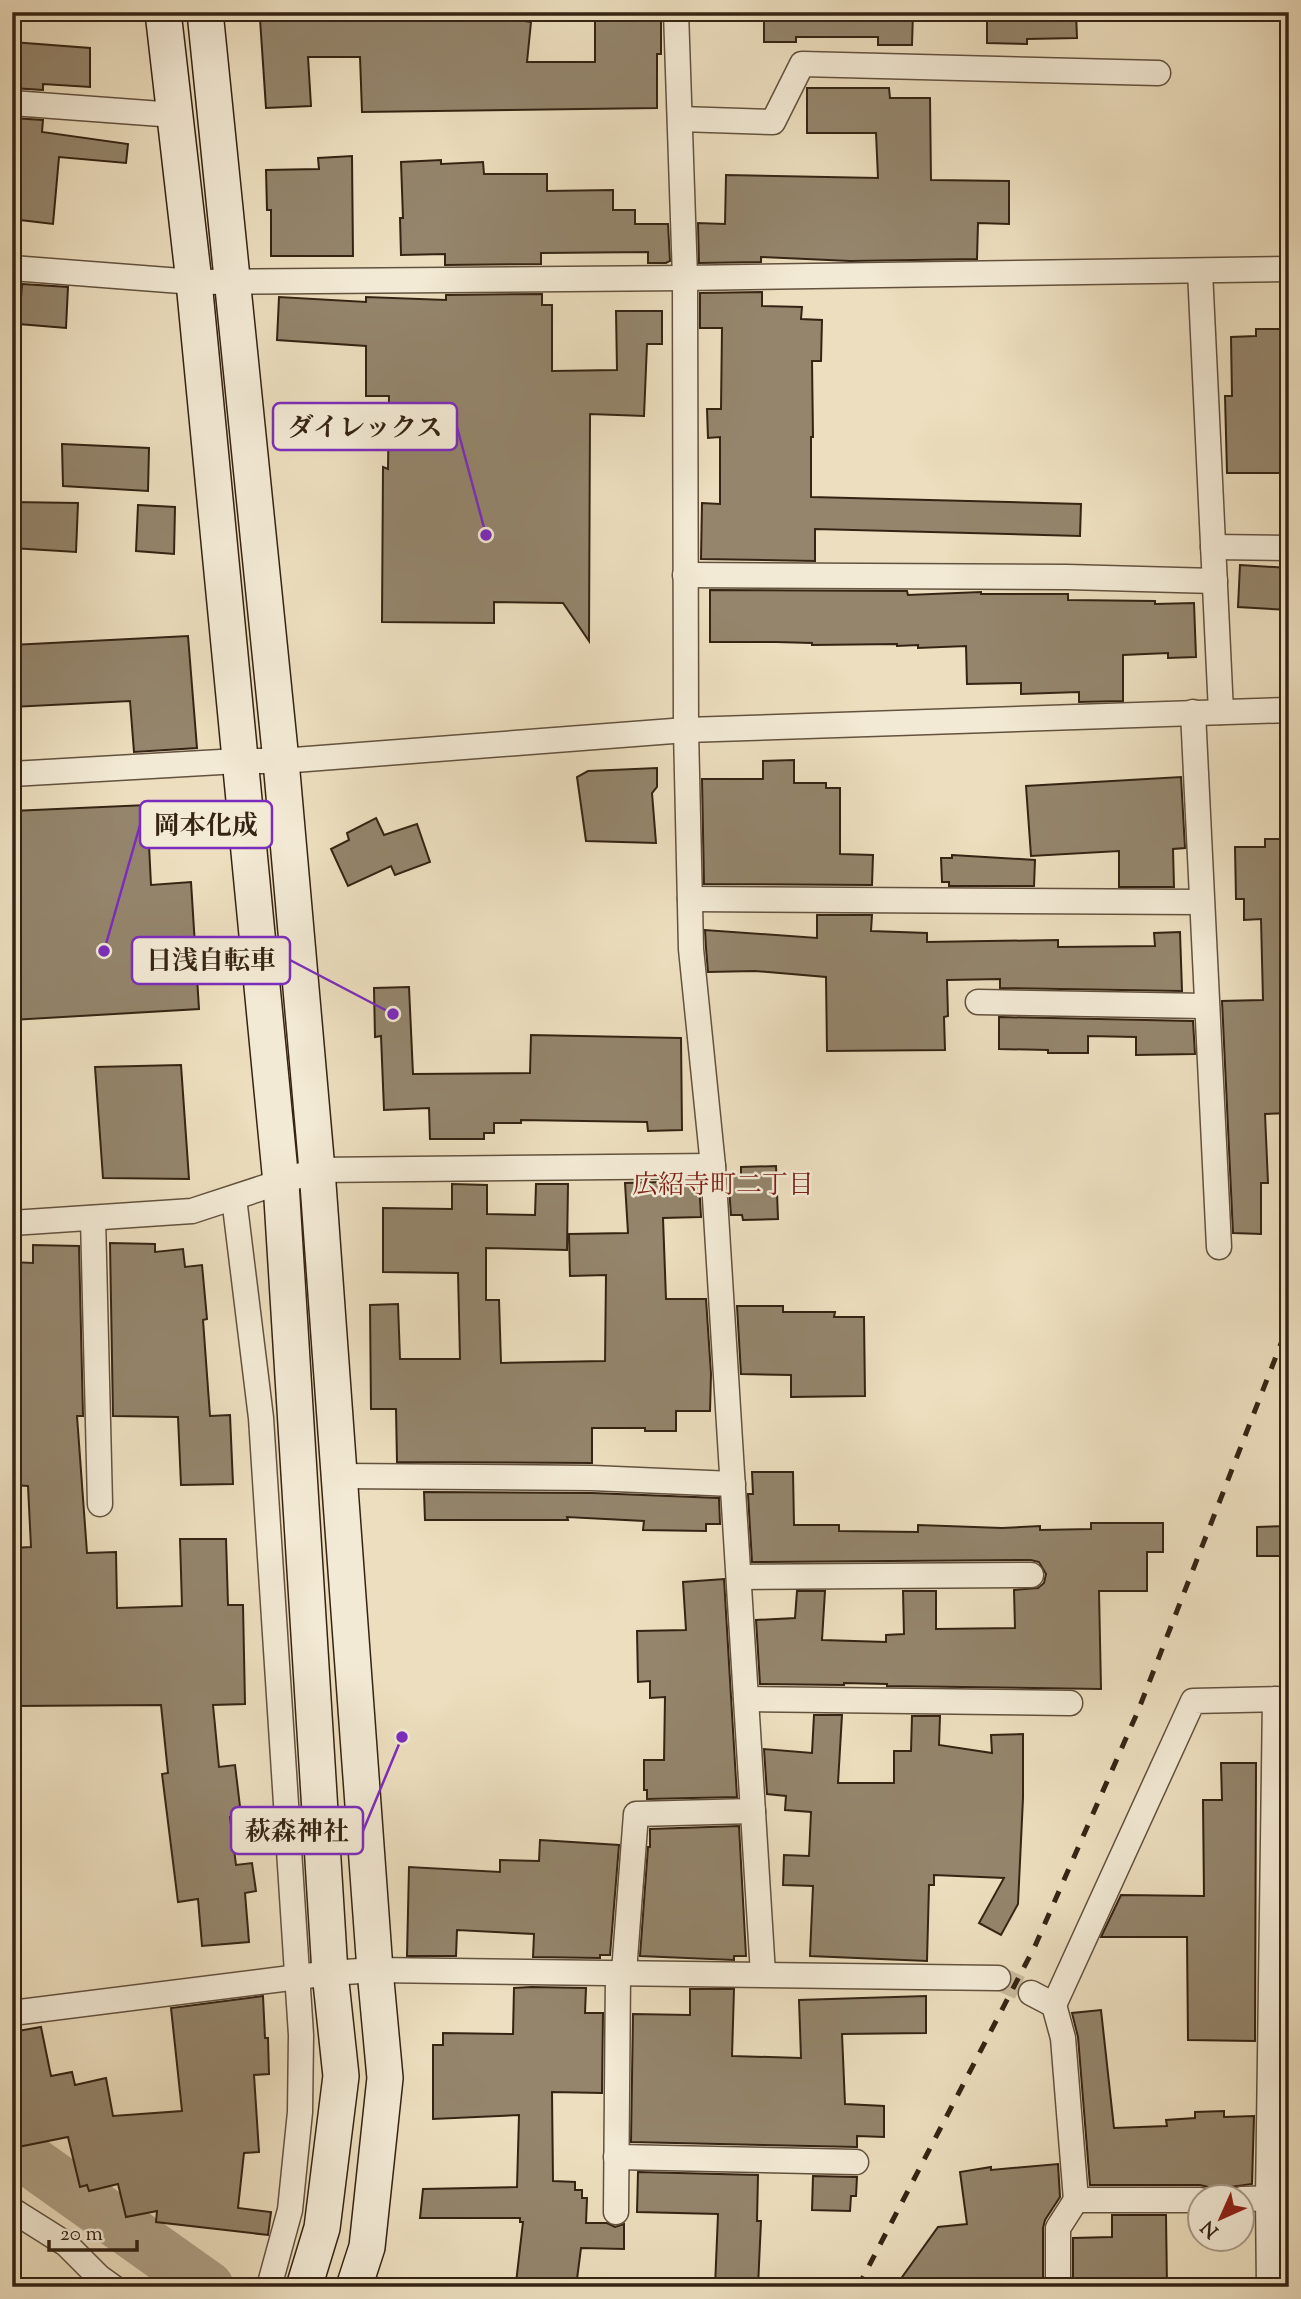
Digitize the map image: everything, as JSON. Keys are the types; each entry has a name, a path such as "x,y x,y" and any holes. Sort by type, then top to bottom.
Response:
{"street":[{"path":"163,12 194,282 238,761 281,1183 313,1975 301,2035 300,2112 290,2210 269,2287"},
{"path":"205,12 281,761 317,1170 385,2078 367,2247 354,2287"},
{"path":"677,12 685,278 686,730 691,949 713,1166 763,1974"},
{"path":"680,119 774,122 802,64 1158,73"},
{"path":"12,103 175,115"},
{"path":"12,268 194,282 1289,269"},
{"path":"1200,271 1221,712"},
{"path":"1213,547 1289,548"},
{"path":"685,575 1053,576 1215,581"},
{"path":"12,774 281,761 686,730 1289,710"},
{"path":"1193,712 1205,1006 1219,1247"},
{"path":"690,899 1201,902"},
{"path":"978,1002 1205,1006"},
{"path":"12,1223 192,1210 317,1170 713,1166"},
{"path":"234,1198 261,1418 313,1975 341,2076 321,2228 304,2287"},
{"path":"93,1218 100,1504"},
{"path":"339,1476 592,1478 733,1485"},
{"path":"738,1577 1031,1575"},
{"path":"746,1699 1070,1703"},
{"path":"1058,2287 1058,2228 1076,2200 1063,2038 1054,2005 1193,1701 1282,1699 1278,2199 1269,2287"},
{"path":"616,2211 621,1972 636,1814 753,1811"},
{"path":"12,2013 313,1975 375,1970 999,1978"},
{"path":"1031,1993 1054,2005"},
{"path":"616,2157 856,2162"},
{"path":"1256,2199 1278,2199"},
{"path":"1076,2200 1186,2200"},
{"path":"12,2210 66,2244 113,2287"}],"building":[{"path":"595,12 661,12 661,54 657,54 657,108 362,112 360,57 308,57 311,106 266,108 260,19 377,18 377,15 402,13 403,16 480,14 531,22 527,62 595,62"},
{"path":"764,12 913,12 912,45 878,45 878,37 796,37 796,42 764,42"},
{"path":"987,12 1076,12 1077,38 1027,39 1027,44 987,43"},
{"path":"12,42 90,48 90,87 43,84 43,90 12,88"},
{"path":"807,88 889,88 890,98 930,98 931,180 1009,181 1009,224 978,223 977,259 850,261 761,257 761,262 699,263 698,223 725,224 726,175 878,178 876,133 807,133"},
{"path":"12,118 43,120 42,132 128,144 126,163 59,157 53,224 12,219"},
{"path":"352,156 353,256 271,256 271,210 267,210 266,170 319,169 318,158"},
{"path":"441,160 441,164 483,162 484,174 547,174 547,191 613,190 613,210 635,210 635,224 668,224 670,261 648,263 648,252 541,253 541,264 445,265 445,254 401,255 401,162"},
{"path":"22,284 68,287 66,328 19,324"},
{"path":"762,292 762,306 802,307 801,319 822,320 821,361 812,361 811,497 1081,504 1080,536 815,529 815,561 701,559 702,503 720,504 720,437 708,438 707,409 721,409 722,328 700,328 700,293"},
{"path":"542,294 542,305 552,305 552,371 617,370 616,311 662,311 662,344 647,344 644,416 590,414 589,641 563,603 494,602 494,623 382,622 383,467 388,469 389,396 366,396 366,346 277,340 279,297 366,302 366,297 446,300 446,295"},
{"path":"1256,329 1289,329 1289,473 1227,473 1225,396 1232,396 1231,337 1256,336"},
{"path":"62,444 149,448 148,491 63,486"},
{"path":"12,502 78,503 76,552 12,548"},
{"path":"138,505 175,507 174,554 136,551"},
{"path":"1240,565 1289,568 1289,610 1238,607"},
{"path":"710,590 907,591 908,595 981,592 1068,594 1068,600 1194,603 1196,657 1168,658 1168,653 1123,655 1123,701 1079,702 1079,692 1021,694 1021,683 967,684 966,646 918,648 918,645 897,644 710,642"},
{"path":"188,636 197,748 134,752 130,701 12,707 12,645"},
{"path":"794,760 794,783 826,783 826,788 840,788 840,854 873,855 872,885 704,884 702,779 763,779 763,761"},
{"path":"657,768 657,787 652,793 656,843 586,841 577,777 588,771"},
{"path":"1181,777 1185,848 1173,849 1174,887 1119,887 1119,851 1031,856 1026,786"},
{"path":"147,805 151,885 191,882 199,1009 12,1020 12,811"},
{"path":"376,818 384,835 417,824 430,862 395,875 391,866 348,886 331,849 349,840 347,833"},
{"path":"1265,839 1289,839 1289,1113 1265,1114 1268,1183 1261,1183 1261,1234 1233,1233 1222,1001 1263,1000 1261,919 1244,920 1244,899 1236,899 1235,847 1265,847"},
{"path":"952,855 1035,860 1034,886 949,886 949,882 942,882 941,858 952,858"},
{"path":"817,915 872,915 871,931 927,933 927,942 1058,940 1058,947 1155,946 1154,933 1180,932 1182,991 1000,988 1000,979 947,980 945,1050 827,1051 826,977 755,971 708,972 706,948 705,930 817,938"},
{"path":"409,987 413,1074 530,1073 531,1035 681,1038 682,1130 648,1131 647,1122 521,1120 521,1123 494,1123 494,1133 484,1133 484,1139 430,1139 429,1108 384,1110 381,1036 375,1037 374,988"},
{"path":"999,1017 1193,1021 1195,1054 1136,1055 1136,1037 1088,1036 1088,1053 999,1049"},
{"path":"181,1065 189,1179 103,1178 95,1067"},
{"path":"776,1166 778,1219 743,1220 742,1215 731,1215 728,1175 741,1175 741,1167"},
{"path":"699,1181 701,1217 663,1218 666,1299 706,1299 711,1374 710,1411 676,1411 676,1431 592,1428 592,1463 397,1462 396,1409 371,1409 370,1305 398,1304 400,1359 460,1359 458,1273 383,1272 383,1208 452,1209 452,1184 487,1185 487,1214 535,1215 536,1184 568,1184 567,1250 486,1248 486,1300 499,1300 501,1363 605,1361 606,1275 570,1276 569,1234 628,1233 625,1183"},
{"path":"110,1243 155,1244 155,1252 183,1249 185,1267 202,1265 207,1319 203,1320 210,1416 230,1415 233,1484 181,1485 178,1417 113,1416"},
{"path":"33,1245 79,1246 83,1416 77,1416 87,1553 116,1552 117,1608 182,1606 180,1539 226,1539 228,1605 243,1605 245,1704 213,1705 219,1767 235,1765 241,1815 230,1817 236,1865 252,1863 256,1891 245,1893 249,1942 202,1946 198,1899 178,1902 162,1774 168,1773 161,1705 12,1706 12,1548 31,1547 28,1486 12,1485 12,1262 33,1263"},
{"path":"737,1306 783,1306 783,1312 835,1312 834,1317 864,1317 865,1396 791,1397 791,1375 741,1374"},
{"path":"752,1472 793,1472 794,1525 839,1525 839,1531 918,1532 918,1525 1002,1528 1040,1526 1040,1530 1091,1529 1091,1523 1163,1523 1163,1552 1147,1552 1147,1591 1099,1591 1101,1689 844,1683 760,1684 756,1620 795,1618 797,1591 825,1591 822,1640 886,1642 886,1635 904,1634 903,1591 936,1591 936,1629 1015,1628 1014,1590 1038,1588 1044,1583 1046,1574 1039,1562 1031,1560 752,1562 748,1494 753,1494"},
{"path":"424,1492 592,1493 719,1498 720,1524 706,1524 706,1531 643,1530 644,1521 567,1517 568,1520 425,1520"},
{"path":"1289,1526 1289,1556 1257,1556 1257,1527"},
{"path":"724,1579 737,1797 647,1799 647,1790 644,1790 644,1760 664,1760 665,1697 650,1698 650,1681 638,1682 637,1631 686,1630 683,1582"},
{"path":"814,1715 842,1715 838,1783 894,1783 894,1751 911,1751 912,1716 940,1716 939,1745 992,1753 991,1735 1023,1734 1018,1904 1001,1935 979,1923 1004,1878 934,1875 934,1885 929,1885 927,1961 810,1956 813,1886 783,1885 784,1855 809,1856 811,1812 785,1810 786,1796 767,1794 764,1749 812,1753"},
{"path":"1221,1763 1256,1763 1255,2041 1188,2040 1187,1937 1101,1937 1121,1895 1204,1896 1203,1800 1222,1800"},
{"path":"739,1826 746,1956 734,1956 734,1960 640,1956 650,1829"},
{"path":"540,1840 619,1845 610,1955 600,1955 600,1958 533,1957 534,1934 457,1930 456,1956 407,1956 409,1867 500,1872 500,1860 539,1861"},
{"path":"514,1988 586,1988 585,2013 603,2013 602,2093 552,2092 553,2181 575,2182 575,2190 582,2190 582,2198 587,2198 586,2223 607,2223 615,2227 624,2224 624,2249 581,2248 576,2287 542,2287 516,2283 523,2222 520,2222 520,2218 420,2218 423,2189 517,2187 519,2115 433,2119 433,2045 443,2045 443,2033 513,2034"},
{"path":"690,1989 734,1989 732,2056 801,2058 799,2000 926,1996 926,2033 842,2034 845,2104 884,2106 884,2137 857,2136 857,2147 631,2142 633,2014 690,2015"},
{"path":"263,1996 269,2074 254,2075 259,2152 244,2153 238,2208 271,2212 268,2235 156,2222 157,2211 126,2217 118,2184 89,2191 87,2185 80,2187 68,2137 18,2147 12,2115 12,2032 41,2027 51,2076 72,2072 75,2085 106,2078 113,2116 182,2111 171,2008"},
{"path":"1101,2010 1114,2128 1167,2126 1166,2120 1195,2118 1195,2112 1224,2111 1224,2117 1254,2116 1252,2184 1090,2185 1078,2037 1072,2013"},
{"path":"1284,2134 1289,2134 1289,2180 1283,2180"},
{"path":"1058,2164 1060,2197 1043,2228 1043,2287 895,2287 938,2227 967,2224 960,2172 991,2167 991,2170"},
{"path":"638,2172 758,2175 757,2221 761,2221 758,2287 715,2287 718,2214 637,2212"},
{"path":"813,2176 857,2177 856,2196 851,2196 850,2211 812,2210"},
{"path":"1112,2215 1166,2215 1167,2287 1073,2287 1073,2238 1112,2237"}],"waterway":[{"path":"12,2148 208,2287"}],"tunnel":[{"path":"998,1978 1031,1993"}],"railway":[{"path":"858,2287 1035,1946 1138,1711 1289,1323"}],"place":[{"name":"ダイレックス","path":"486,535"},
{"name":"岡本化成","path":"104,951"},
{"name":"日浅自転車","path":"393,1014"},
{"name":"萩森神社","path":"402,1737"}],"district":[{"name":"広紹寺町二丁目","path":"723,1186"}]}
